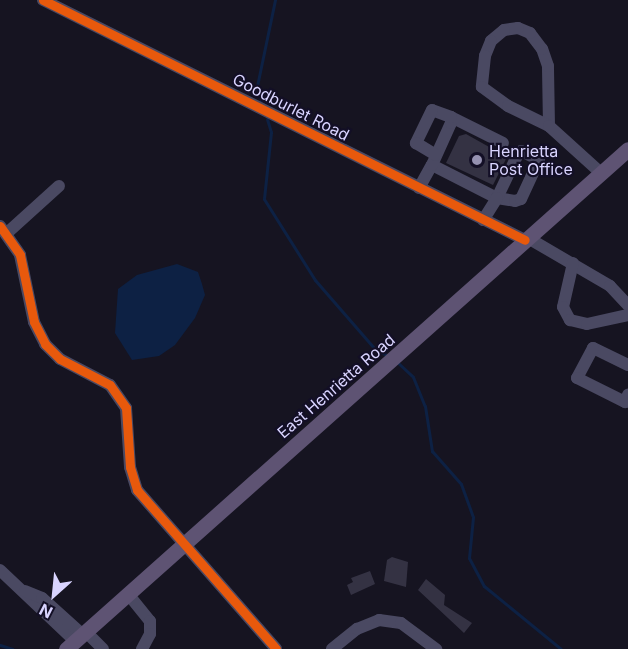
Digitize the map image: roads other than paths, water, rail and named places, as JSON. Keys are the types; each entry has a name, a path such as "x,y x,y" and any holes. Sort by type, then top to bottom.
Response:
{"main road":[{"name":"East Henrietta Road","path":"77,639 387,366 628,149"}],"street":[{"name":"Goodburlet Road","path":"43,0 573,263 610,286 628,305"},
{"path":"549,126 548,66 542,49 530,33 518,28 504,30 491,41 485,56 482,87 508,106 549,126 601,173"},
{"path":"483,220 497,198 434,160 416,143 432,110 502,142"},
{"path":"419,188 434,160 451,117"},
{"path":"59,186 4,230 20,255 39,334 60,359 100,378 120,397 129,417 130,467 137,490 276,649"},
{"path":"573,263 563,307 570,320 587,324 628,315"},
{"path":"628,365 593,348 577,378 625,402 628,395"},
{"path":"0,570 77,639 103,649"},
{"path":"128,594 150,621 150,634 142,649"},
{"path":"332,649 357,629 379,620 401,623 436,649"}],"water":[{"path":"177,264 198,272 205,295 195,318 175,345 159,356 132,360 115,333 118,289 137,275"}],"waterway":[{"path":"261,101 257,86 275,0"},
{"path":"267,119 271,132 264,199 315,280 375,349 388,356"},
{"path":"396,361 413,377 425,406 432,451 461,484 473,517 469,558 484,586 561,649"},
{"path":"0,645 12,649"}],"place":[{"name":"Henrietta Post Office","path":"477,160"}]}
